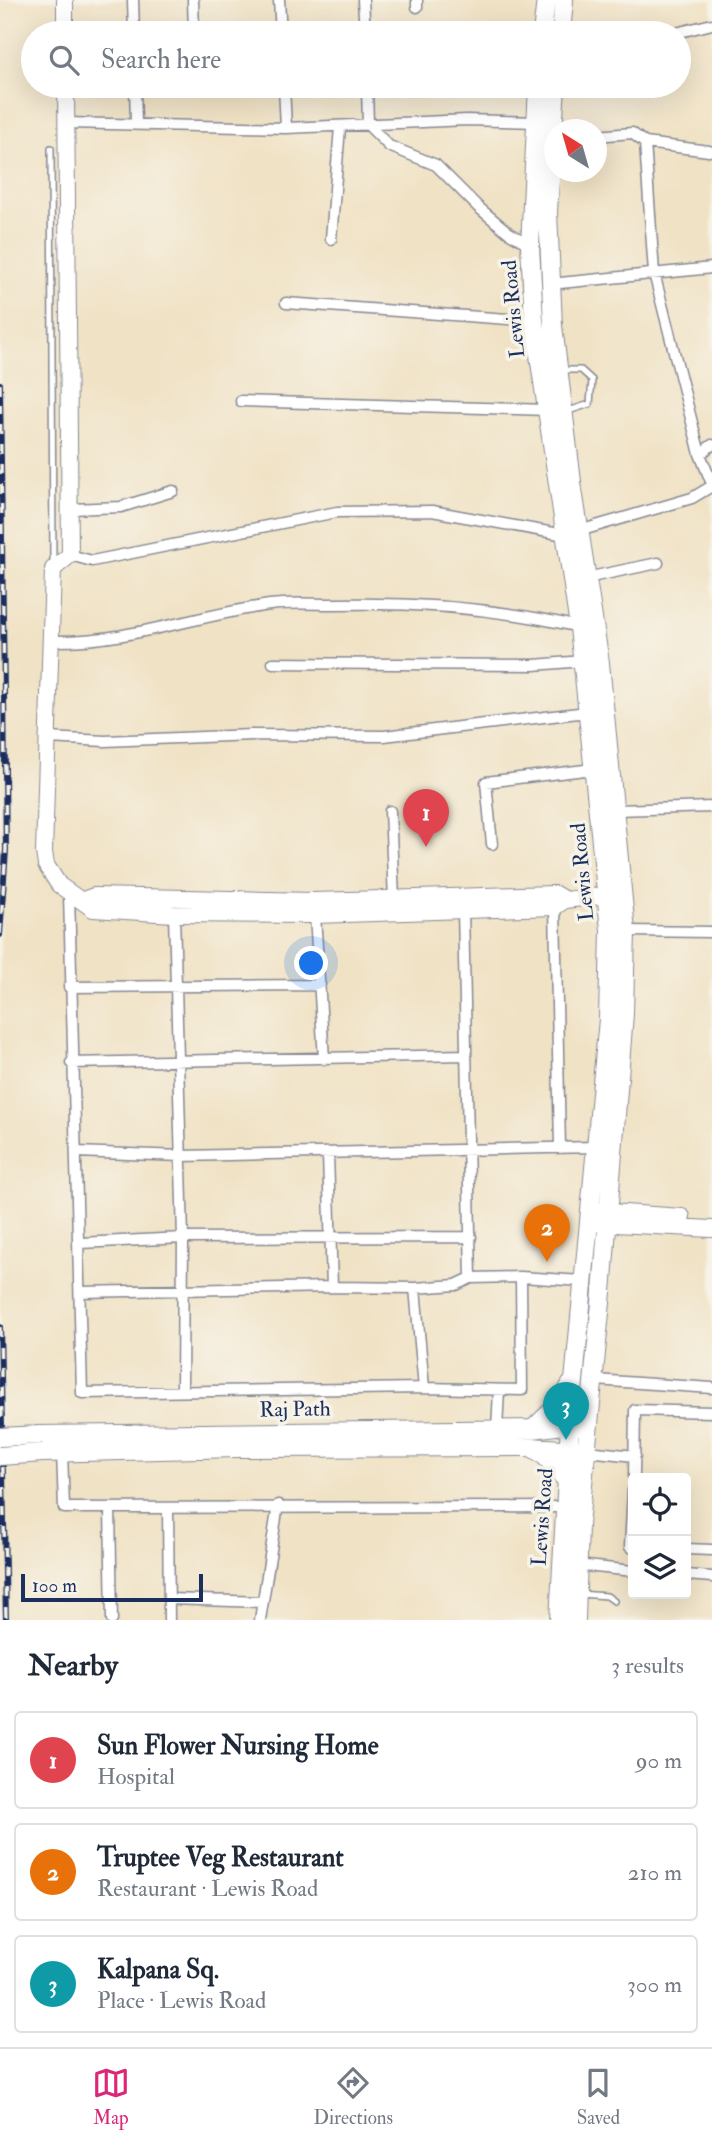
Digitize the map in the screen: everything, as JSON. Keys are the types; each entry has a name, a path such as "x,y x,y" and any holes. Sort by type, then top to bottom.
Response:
{"main road":[{"path":"543,21 545,0"},
{"path":"562,21 564,0"},
{"path":"541,98 545,119"},
{"path":"550,119 554,98"},
{"name":"Lewis Road","path":"544,156 530,245 534,321 556,411 572,533 587,712 608,895 608,1019 570,1424 559,1620"},
{"name":"Lewis Road","path":"548,182 550,284 559,370 556,411"},
{"name":"Lewis Road","path":"572,533 586,578 600,663 626,931 624,1014 595,1380 577,1565 576,1620"},
{"path":"567,1481 532,1438 562,1401 574,1376"},
{"name":"Raj Path","path":"0,1437 41,1444 62,1452 532,1438 570,1424 590,1428"},
{"name":"Raj Path","path":"0,1456 41,1444 497,1429 569,1449 587,1451"}],"street":[{"path":"65,0 65,21"},
{"path":"133,0 134,21"},
{"path":"193,0 194,21"},
{"path":"279,0 280,21"},
{"path":"363,0 364,21"},
{"path":"691,29 712,24"},
{"path":"66,98 71,509 70,555 53,569 44,852 52,876 93,909 174,914 316,915 463,910 560,904 608,895"},
{"path":"135,98 136,123"},
{"path":"285,98 286,128"},
{"path":"367,98 368,125 390,146 436,165 478,207 508,232 530,245"},
{"path":"66,123 286,128 467,120 544,130"},
{"path":"331,239 340,127"},
{"path":"607,135 632,134 645,143 709,151"},
{"path":"70,555 92,561 337,512 432,511 572,533 692,498 712,485 700,454 654,274 645,143"},
{"path":"550,284 712,268"},
{"path":"286,303 534,321"},
{"path":"241,401 556,411"},
{"path":"700,454 712,445"},
{"path":"71,509 121,507 173,491"},
{"path":"586,578 658,563"},
{"path":"50,641 89,642 122,637 272,605 453,607 521,614 579,627"},
{"path":"273,663 534,665 583,661"},
{"path":"48,738 119,741 252,735 384,736 587,712"},
{"path":"492,844 486,782 593,769"},
{"path":"616,810 712,807"},
{"path":"390,811 394,899"},
{"path":"76,897 314,901 555,894 560,904 560,1148"},
{"path":"76,897 69,987 80,1242 82,1393 424,1388 522,1390 522,1277"},
{"path":"463,910 471,1278"},
{"path":"174,914 173,985 183,1238 182,1391"},
{"path":"316,915 324,1059"},
{"path":"626,931 712,932"},
{"path":"69,987 320,985"},
{"path":"71,1063 466,1055"},
{"path":"76,1152 181,1156 596,1147"},
{"path":"328,1154 332,1287"},
{"path":"588,1217 712,1218"},
{"path":"608,1218 712,1229"},
{"path":"80,1242 332,1236 471,1237"},
{"path":"81,1292 415,1288 456,1285 471,1278 522,1277 582,1281"},
{"path":"415,1288 424,1388"},
{"path":"595,1380 712,1388"},
{"path":"497,1429 499,1390"},
{"path":"634,1473 635,1410 712,1412"},
{"path":"587,1451 635,1456"},
{"path":"62,1452 64,1508 168,1509 278,1505 564,1507"},
{"path":"260,1620 278,1505"},
{"path":"110,1508 112,1620"},
{"path":"168,1509 169,1620"},
{"path":"691,1549 712,1550"},
{"path":"577,1565 628,1570"},
{"path":"691,1575 712,1577"},
{"path":"170,1599 263,1602"}],"lane":[{"path":"51,148 53,569"},
{"path":"556,411 590,404 593,386 592,380 580,370 559,370"},
{"path":"576,1594 607,1596 614,1601"}],"railway":[{"path":"0,384 6,850 0,935"},
{"path":"0,1327 6,1620"}],"place":[{"name":"Sun Flower Nursing Home","path":"426,847"},
{"name":"Truptee Veg Restaurant","path":"547,1262"},
{"name":"Kalpana Sq.","path":"566,1440"}]}
